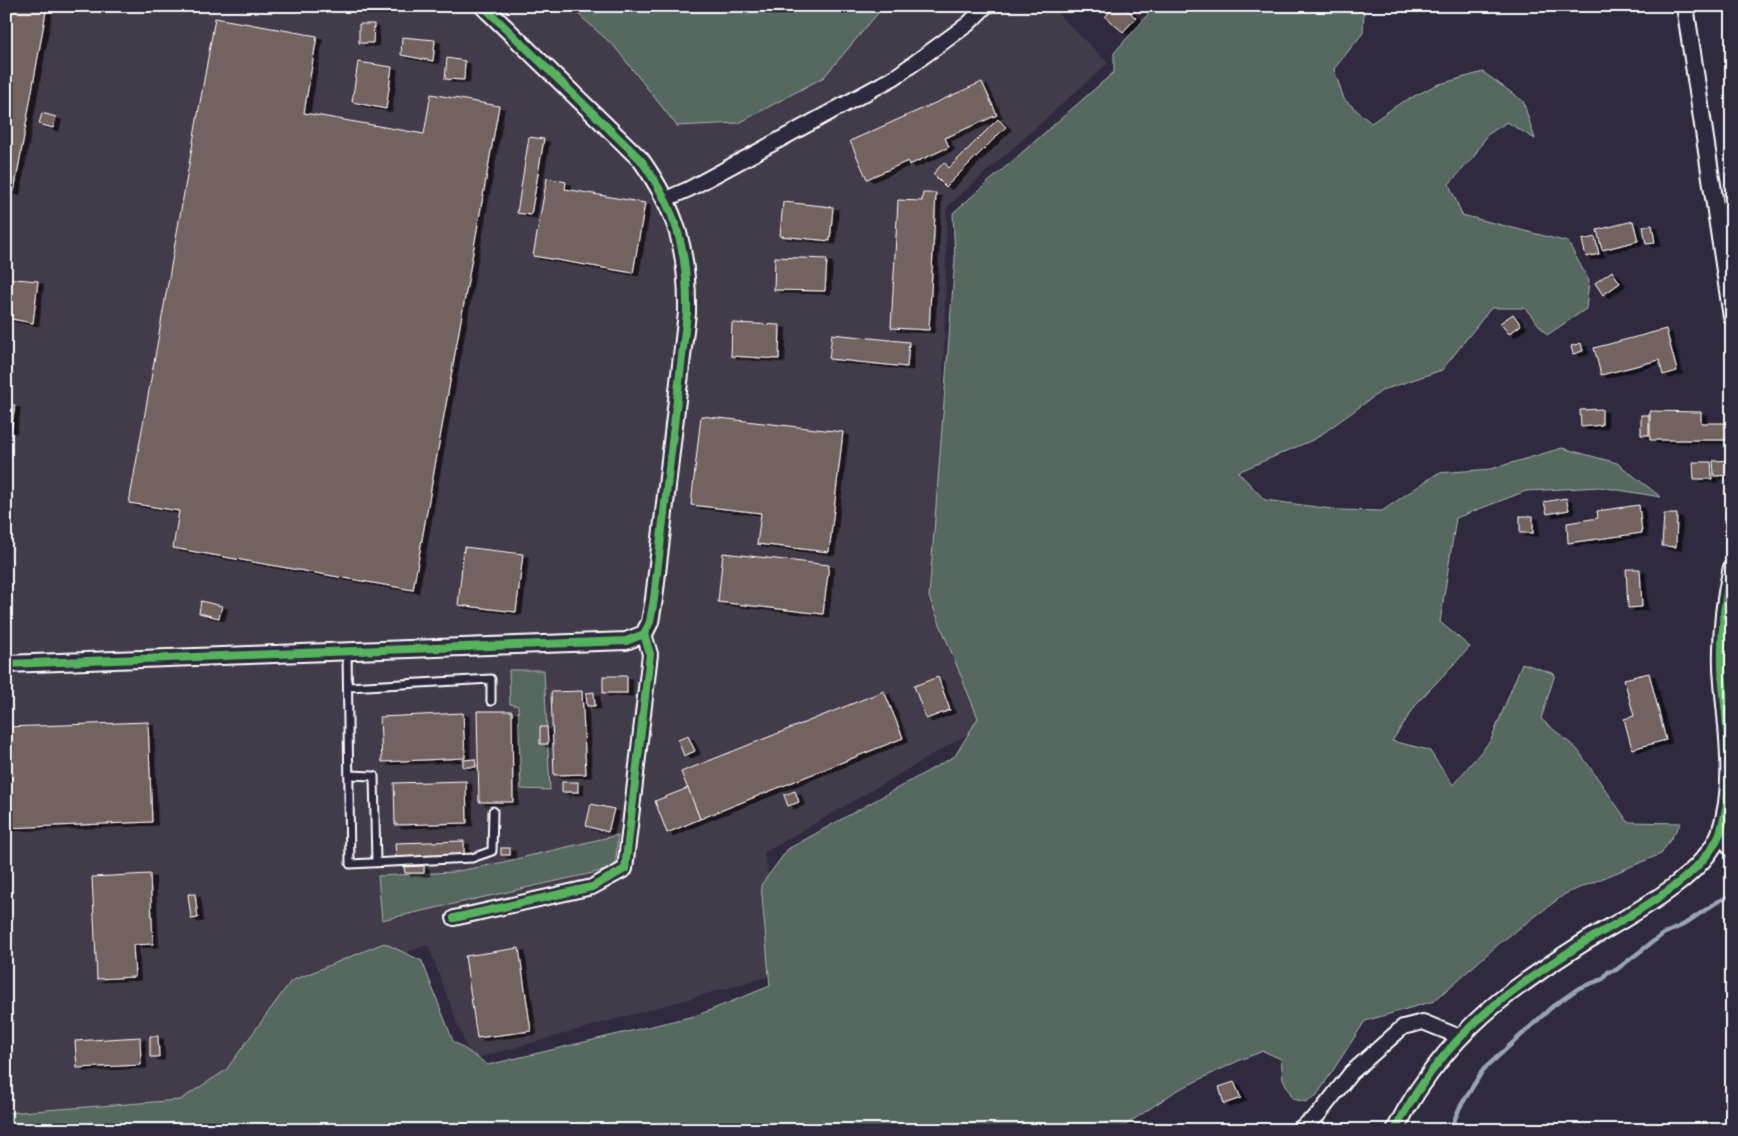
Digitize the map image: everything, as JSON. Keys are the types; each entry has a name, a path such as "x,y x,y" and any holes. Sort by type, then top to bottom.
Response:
{"street":[{"path":"6,664 626,641 644,634 650,622 654,599 686,313 686,269 682,244 666,199 657,182 641,160 483,6"},
{"path":"666,199 688,190 895,77 968,24 986,6"},
{"path":"1685,6 1732,317"},
{"path":"1395,1130 1423,1081 1477,1020 1512,991 1583,944 1629,917 1672,887 1703,859 1720,834 1731,778 1731,752 1722,670 1722,646 1725,599 1732,567"},
{"path":"454,918 592,887 625,870 650,654 644,634"},
{"path":"1720,834 1732,850"},
{"path":"1298,1130 1318,1115 1351,1073 1403,1027 1423,1022 1460,1037"}],"lane":[{"path":"347,651 350,864 472,858 492,851 492,811"},
{"path":"348,687 491,679 491,701"},
{"path":"349,775 374,776 376,862"}],"shaded area":[{"path":"6,6 1050,6 1108,63 947,207 939,616 989,722 764,853 788,971 471,1060 428,945 300,988 209,1130 6,1130"}],"green space":[{"path":"569,6 884,6 824,77 739,123 677,126 614,46"},
{"path":"1153,6 1364,6 1363,33 1334,69 1344,99 1371,123 1399,104 1436,85 1483,72 1523,101 1535,139 1507,122 1487,135 1473,158 1449,184 1462,215 1568,242 1589,281 1586,309 1547,335 1525,308 1491,308 1442,370 1383,390 1315,439 1238,472 1265,500 1339,510 1382,511 1438,473 1491,469 1562,448 1617,463 1661,497 1600,487 1526,491 1456,518 1440,622 1470,647 1418,702 1392,741 1429,750 1453,785 1491,740 1522,663 1555,674 1541,719 1577,749 1628,822 1681,823 1661,854 1565,894 1501,942 1434,1001 1365,1021 1317,1095 1306,1102 1293,1099 1283,1079 1281,1059 1263,1051 1176,1091 1118,1130 6,1130 6,1113 180,1100 226,1070 291,981 384,943 422,961 453,1041 488,1065 698,1015 770,986 761,885 788,849 955,756 978,718 929,597 955,259 953,213 1114,72 1114,53 1150,12"},
{"path":"509,670 544,670 550,790 521,789 518,706 510,704"},
{"path":"618,835 615,868 382,920 378,876 453,872"}],"building":[{"path":"6,6 47,6 14,192 6,190"},
{"path":"1115,6 1123,6 1136,18 1123,32 1105,17"},
{"path":"215,18 317,36 304,113 424,134 431,94 499,106 413,590 173,548 179,511 129,503"},
{"path":"359,24 374,24 373,43 359,43"},
{"path":"402,37 435,40 433,61 401,55"},
{"path":"447,58 465,61 464,80 445,79"},
{"path":"358,62 392,67 386,109 352,102"},
{"path":"982,82 997,115 945,138 949,147 909,165 908,161 867,179 850,141"},
{"path":"42,113 56,117 53,128 39,124"},
{"path":"998,119 1006,127 946,187 933,174 944,162 949,168"},
{"path":"529,137 544,139 531,215 517,213"},
{"path":"547,178 566,182 565,189 645,203 633,273 533,256"},
{"path":"923,193 936,193 929,330 891,328 898,200 922,201"},
{"path":"783,202 833,207 830,241 780,236"},
{"path":"1633,221 1638,241 1602,250 1597,230"},
{"path":"1652,225 1655,243 1646,244 1643,226"},
{"path":"1595,237 1599,254 1586,257 1582,240"},
{"path":"775,257 827,259 825,291 774,290"},
{"path":"1612,271 1620,283 1603,295 1595,283"},
{"path":"6,278 38,281 33,323 6,318"},
{"path":"1513,314 1521,325 1509,334 1500,323"},
{"path":"732,323 780,325 779,359 731,356"},
{"path":"1666,329 1677,371 1663,375 1659,360 1601,375 1594,348"},
{"path":"832,334 909,342 907,367 829,359"},
{"path":"1581,343 1583,351 1573,354 1571,346"},
{"path":"6,404 15,405 11,430 6,429"},
{"path":"1602,409 1602,425 1581,427 1580,410"},
{"path":"1650,411 1701,412 1701,423 1732,423 1732,440 1650,440"},
{"path":"1641,415 1649,415 1649,435 1641,435"},
{"path":"701,416 843,432 829,552 757,544 761,513 691,505"},
{"path":"1732,460 1732,475 1714,476 1713,461"},
{"path":"1693,462 1711,462 1712,479 1694,479"},
{"path":"1566,498 1569,510 1547,514 1544,502"},
{"path":"1639,505 1642,533 1568,543 1567,523 1598,518 1597,511"},
{"path":"1664,514 1677,514 1676,547 1662,546"},
{"path":"1520,516 1533,516 1533,533 1520,533"},
{"path":"464,547 523,554 516,612 458,605"},
{"path":"723,553 829,565 823,614 718,602"},
{"path":"1626,569 1640,569 1642,607 1628,608"},
{"path":"201,601 222,606 219,618 199,613"},
{"path":"1649,673 1666,740 1632,749 1624,719 1634,716 1624,679"},
{"path":"603,676 627,676 627,693 603,693"},
{"path":"938,677 950,710 926,719 914,686"},
{"path":"582,691 586,774 554,775 551,692"},
{"path":"884,691 903,738 700,819 681,772"},
{"path":"594,692 595,706 587,706 586,693"},
{"path":"477,711 512,711 513,802 479,802"},
{"path":"463,713 465,758 382,762 380,717"},
{"path":"148,722 152,822 6,828 6,727"},
{"path":"540,727 547,727 548,744 540,744"},
{"path":"688,736 695,751 684,756 678,740"},
{"path":"475,759 476,767 463,767 463,760"},
{"path":"466,781 467,823 395,825 394,783"},
{"path":"562,782 578,782 578,792 562,792"},
{"path":"688,788 700,819 667,833 655,801"},
{"path":"795,791 799,802 788,806 784,795"},
{"path":"591,804 614,809 608,832 586,826"},
{"path":"464,841 464,856 396,858 395,843"},
{"path":"501,848 510,848 510,855 501,855"},
{"path":"424,866 424,873 405,873 404,867"},
{"path":"150,874 153,944 133,945 135,977 97,979 92,877"},
{"path":"188,894 195,894 198,918 191,919"},
{"path":"519,948 531,1031 477,1038 465,956"},
{"path":"150,1036 158,1036 159,1057 150,1057"},
{"path":"140,1037 141,1065 77,1068 75,1041"},
{"path":"1234,1082 1241,1098 1224,1104 1219,1087"}],"waterway":[{"path":"1450,1130 1460,1107 1483,1070 1553,1006 1579,988 1603,979 1608,972 1616,970 1663,934 1683,925 1717,902 1732,895"}],"cycle path":[{"path":"6,664 626,641 644,634 650,622 654,599 687,313 685,270 678,232 664,197 641,160 483,6"},
{"path":"1395,1130 1431,1072 1476,1021 1493,1006 1565,955 1660,897 1696,867 1710,850 1720,833 1728,793 1729,751 1722,668 1722,643 1725,605 1732,567"},
{"path":"454,918 592,887 625,869 650,654 644,634"}]}
